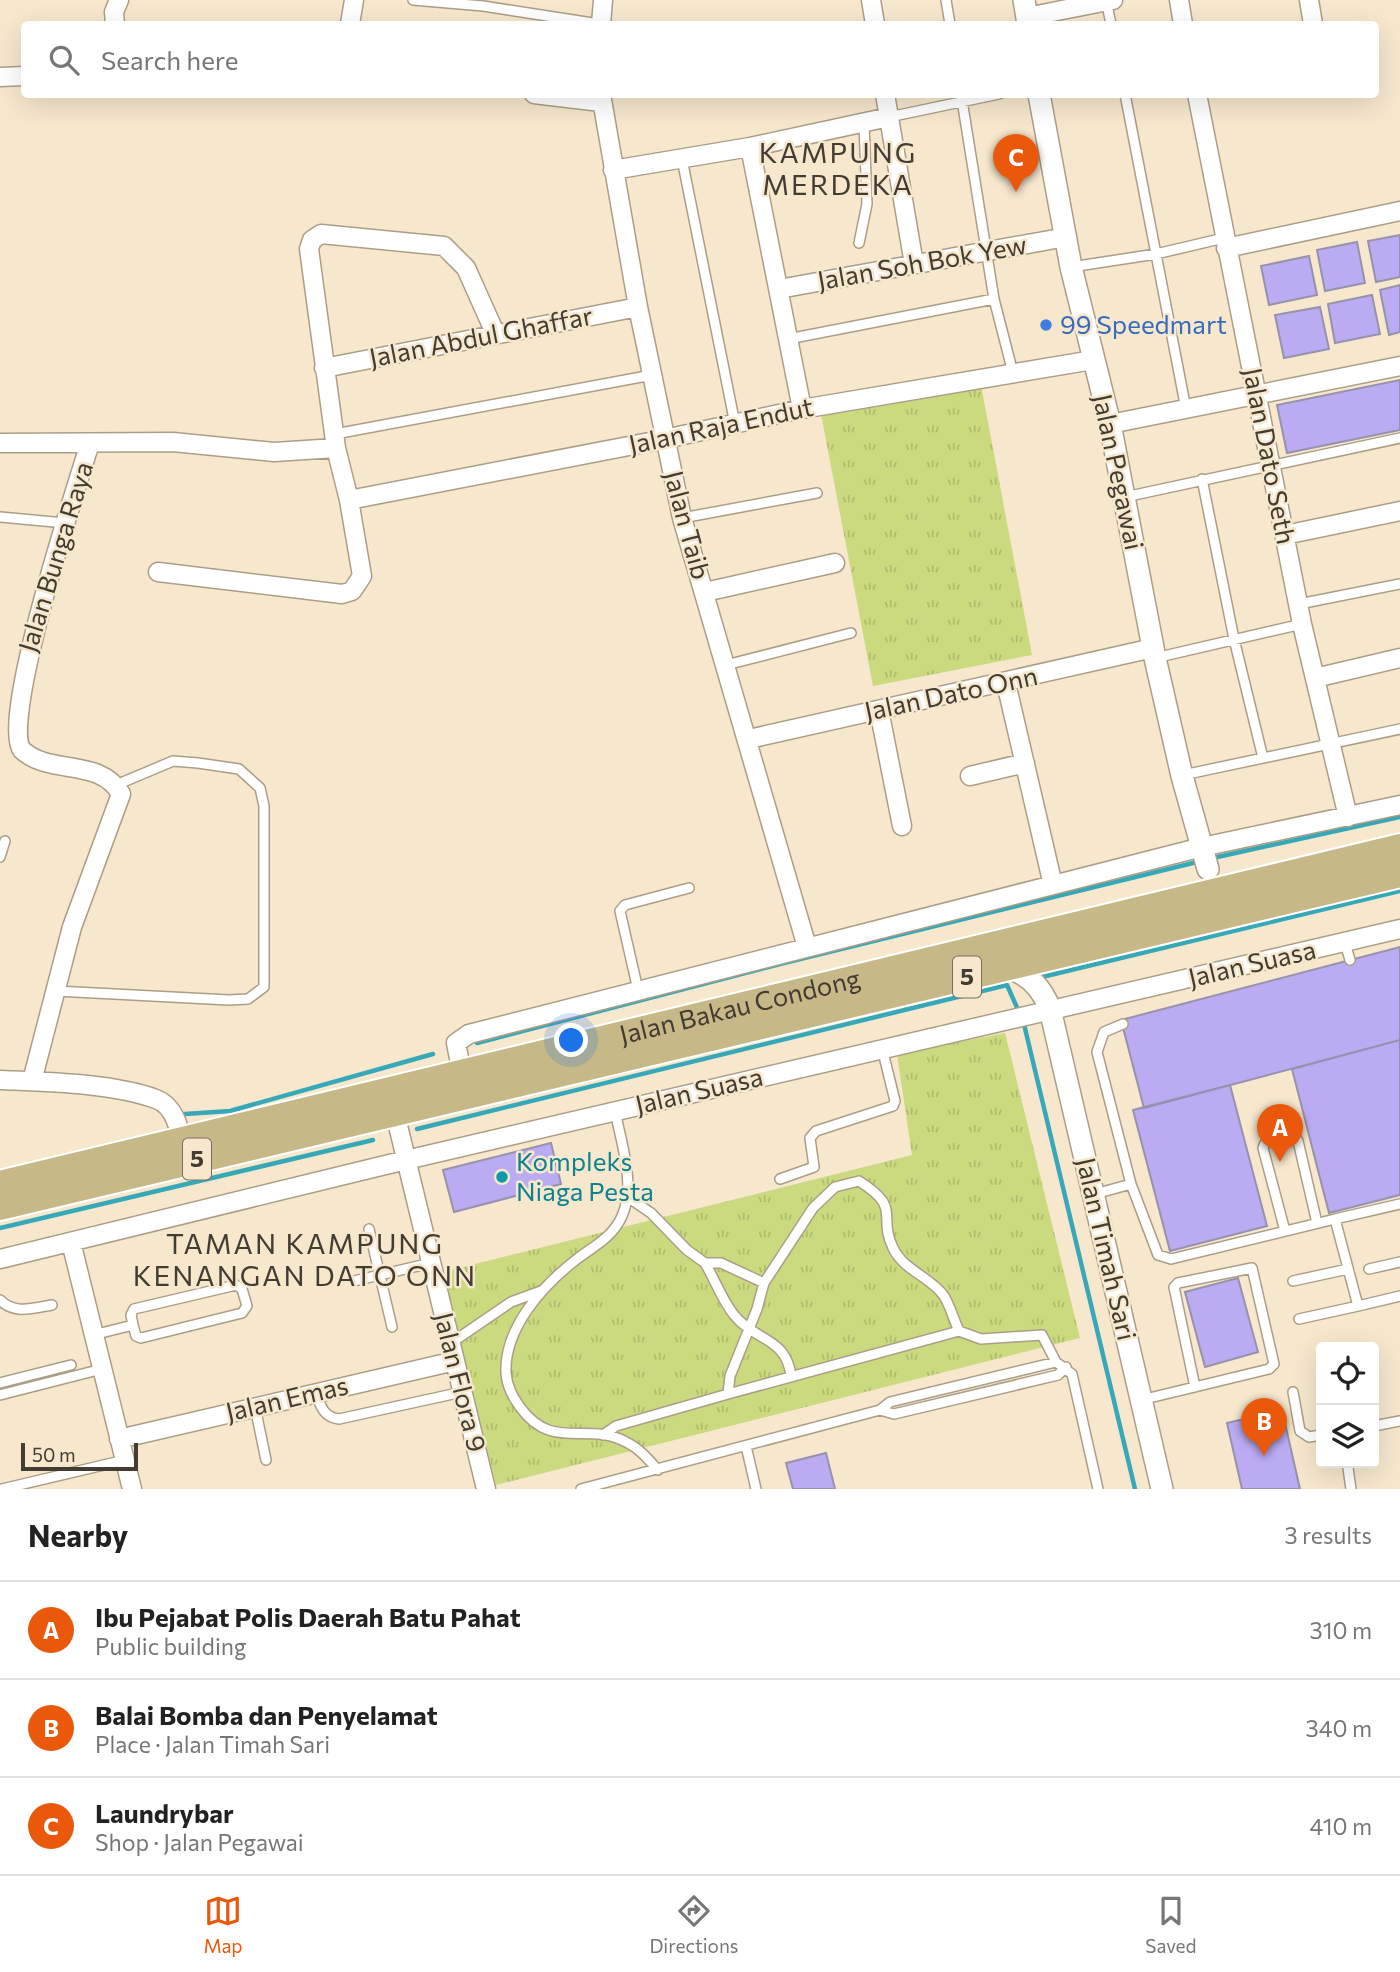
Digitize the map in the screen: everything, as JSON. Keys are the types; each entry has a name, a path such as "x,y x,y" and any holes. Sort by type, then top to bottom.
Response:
{"main road":[{"name":"Jalan Bakau Condong","path":"0,1206 393,1102 462,1073 1400,848"},
{"name":"Jalan Bakau Condong","path":"0,1185 179,1139 393,1102 1014,970 1400,873"}],"street":[{"path":"115,21 114,12 119,0"},
{"path":"350,21 354,0"},
{"path":"600,21 603,0"},
{"path":"871,0 874,21"},
{"path":"1027,14 1109,0"},
{"path":"1179,0 1182,21"},
{"path":"1309,0 1312,21"},
{"path":"0,77 21,76"},
{"name":"Jalan Taib","path":"601,98 638,307 682,518 749,740 807,947"},
{"path":"886,98 914,264"},
{"name":"Jalan Pegawai","path":"1040,98 1071,268 1110,424 1154,653 1182,776 1206,858"},
{"name":"Jalan Dato Seth","path":"1198,98 1302,624 1348,817"},
{"path":"613,170 750,147 889,117"},
{"path":"750,147 802,408"},
{"path":"1225,243 1400,211"},
{"path":"158,572 342,594 352,591 362,576 349,499 335,441 324,368 309,249 312,240 321,234 444,246 466,268 496,335"},
{"name":"Jalan Soh Bok Yew","path":"779,289 1066,237"},
{"name":"Jalan Abdul Ghaffar","path":"324,368 638,307"},
{"name":"Jalan Raja Endut","path":"349,499 665,439 802,408 1093,360"},
{"path":"1110,424 1400,366"},
{"path":"0,443 173,442 274,452 335,441"},
{"name":"Jalan Bunga Raya","path":"90,443 8,691 20,748 36,759 110,780"},
{"path":"1285,536 1400,511"},
{"path":"705,592 835,563"},
{"name":"Jalan Dato Onn","path":"749,740 1154,653"},
{"path":"1315,678 1400,659"},
{"path":"1006,683 1053,885"},
{"path":"879,710 902,826"},
{"path":"970,776 1025,763"},
{"path":"32,1082 72,927 119,804 121,794 110,780"},
{"path":"462,1073 456,1043 461,1037 1053,885 1206,858 1348,817 1400,805"},
{"path":"1206,858 1252,883"},
{"path":"1159,905 1206,858"},
{"name":"Jalan Suasa","path":"0,1258 998,1021 1042,1006 1348,951 1400,929"},
{"path":"1014,970 1042,1006"},
{"name":"Jalan Timah Sari","path":"1042,1006 1093,1194 1161,1489"},
{"path":"0,1080 111,1090 158,1100 177,1121 179,1139"},
{"name":"Jalan Flora 9","path":"393,1102 486,1489"},
{"path":"71,1242 132,1489"},
{"name":"Jalan Emas","path":"119,1439 315,1392 453,1352"}],"lane":[{"path":"413,0 483,6 580,21"},
{"path":"946,0 950,21"},
{"path":"1109,0 1111,21"},
{"path":"889,117 957,98"},
{"path":"961,98 986,252 1013,373"},
{"path":"1126,98 1186,410"},
{"path":"859,243 867,204 864,123"},
{"path":"682,159 735,424"},
{"path":"1071,268 1225,243"},
{"path":"789,339 995,299"},
{"path":"335,441 652,375"},
{"path":"1125,497 1400,438"},
{"path":"1202,480 1234,639 1263,758"},
{"path":"682,518 817,493"},
{"path":"0,517 65,523"},
{"path":"1299,604 1400,584"},
{"path":"1154,653 1302,624"},
{"path":"726,665 851,633"},
{"path":"1182,776 1400,729"},
{"path":"55,991 229,1000 248,999 264,988 264,806 260,788 254,779 239,769 173,761 110,780"},
{"path":"0,857 5,841"},
{"path":"638,990 620,911 625,905 689,888"},
{"path":"1123,1024 1104,1032 1097,1052 1131,1184 1153,1247 1164,1258 1400,1204"},
{"path":"780,1178 814,1167 810,1138 816,1130 893,1106 895,1101 882,1048"},
{"path":"453,1352 511,1302 541,1291 611,1234 623,1214 626,1196 626,1171 615,1111"},
{"path":"1285,1231 1263,1148 1270,1139 1287,1134 1294,1135 1298,1140 1317,1223"},
{"path":"728,1394 730,1376 757,1310 764,1283 814,1208 835,1187 859,1181 879,1194 889,1213 893,1249 908,1267 943,1295 959,1331"},
{"path":"1093,1194 1131,1184"},
{"path":"626,1196 651,1213 687,1250 705,1263 732,1313 747,1330 780,1347 789,1359 791,1376"},
{"path":"1335,1219 1358,1306"},
{"path":"369,1229 392,1327"},
{"path":"1369,1269 1400,1262"},
{"path":"354,1281 431,1263"},
{"path":"705,1263 721,1263 764,1283"},
{"path":"1141,1400 1195,1387 1269,1369 1274,1364 1252,1268 1178,1283 1174,1287 1195,1387"},
{"path":"1293,1282 1348,1269"},
{"path":"236,1285 242,1289 247,1306 242,1313 141,1338 136,1336 133,1325 131,1315 134,1309 236,1285"},
{"path":"541,1291 512,1338 507,1356 506,1376 511,1394 525,1413 544,1431 564,1435 603,1434 626,1442 658,1470"},
{"path":"1299,1319 1400,1296"},
{"path":"0,1300 8,1308 18,1310 52,1305"},
{"path":"93,1335 133,1325"},
{"path":"603,1434 616,1426 959,1331 981,1339 1042,1335 1061,1364 1072,1374 1098,1489"},
{"path":"581,1489 880,1410 894,1414 1058,1375 1061,1364"},
{"path":"0,1383 71,1365"},
{"path":"0,1395 102,1369"},
{"path":"315,1392 322,1410 329,1418 339,1419 462,1392"},
{"path":"1293,1392 1300,1431 1309,1437 1316,1436"},
{"path":"255,1406 266,1460"},
{"path":"1379,1425 1400,1421"},
{"path":"747,1446 756,1489"},
{"path":"2,1489 125,1461"},
{"path":"1348,1468 1351,1489"}],"green space":[{"path":"981,385 1032,655 873,686 821,414"},
{"path":"1005,1033 1080,1338 496,1485 443,1272 912,1155 897,1054"}],"building":[{"path":"1400,235 1400,277 1376,282 1368,241"},
{"path":"1357,242 1365,283 1325,291 1317,250"},
{"path":"1309,256 1317,295 1269,305 1261,266"},
{"path":"1400,285 1400,332 1389,335 1380,290"},
{"path":"1372,295 1380,334 1335,343 1328,304"},
{"path":"1320,307 1329,349 1284,358 1275,315"},
{"path":"1400,380 1400,430 1287,453 1277,405"},
{"path":"1400,947 1400,1040 1144,1108 1121,1020"},
{"path":"1400,1040 1400,1195 1329,1213 1292,1069"},
{"path":"1230,1085 1267,1226 1170,1251 1133,1110"},
{"name":"Kompleks Niaga Pesta","path":"551,1143 561,1184 454,1212 443,1170"},
{"path":"1238,1278 1258,1352 1205,1367 1185,1292"},
{"path":"1282,1410 1300,1489 1242,1489 1227,1423"},
{"path":"826,1453 835,1489 793,1489 786,1463"}],"waterway":[{"path":"1213,858 1400,817"},
{"path":"477,1043 784,963 1201,861"},
{"path":"1038,978 1400,891"},
{"path":"417,1129 1007,985 1019,1012"},
{"path":"1023,1020 1135,1489"},
{"path":"185,1114 230,1111 433,1054"},
{"path":"0,1228 373,1140"}],"place":[{"name":"Laundrybar","path":"1016,192"},
{"name":"99 Speedmart","path":"1046,325"},
{"name":"Ibu Pejabat Polis Daerah Batu Pahat","path":"1280,1162"},
{"name":"Kompleks Niaga Pesta","path":"502,1177"},
{"name":"Balai Bomba dan Penyelamat","path":"1264,1456"}],"district":[{"name":"KAMPUNG MERDEKA","path":"838,169"},
{"name":"TAMAN KAMPUNG KENANGAN DATO ONN","path":"305,1260"}]}
